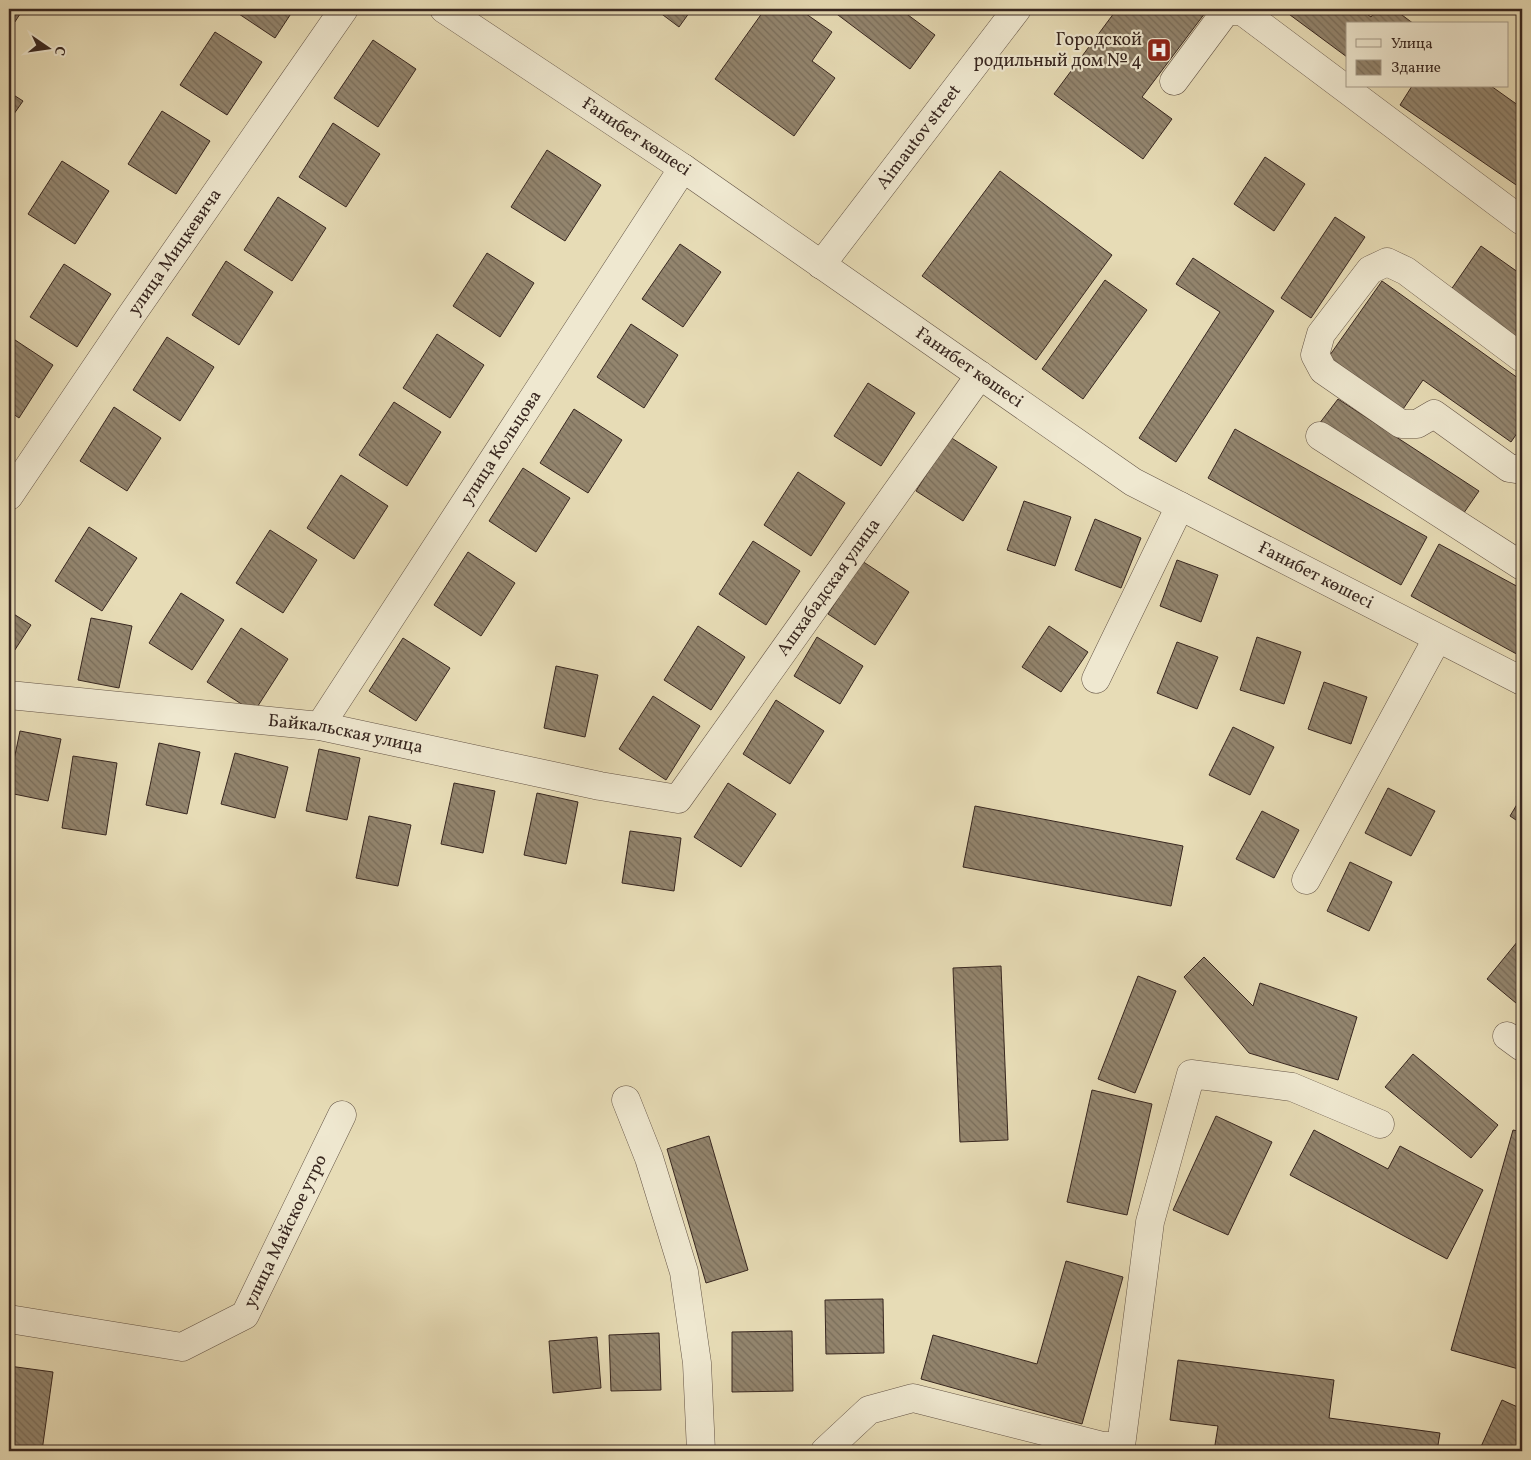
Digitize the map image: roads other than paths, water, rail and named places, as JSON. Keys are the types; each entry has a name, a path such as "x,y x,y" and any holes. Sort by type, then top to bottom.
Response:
{"street":[{"name":"улица Мицкевича","path":"9,496 130,317 344,9"},
{"name":"Ғанибет көшесі","path":"444,9 683,168 1133,482 1522,681"},
{"name":"Aimautov street","path":"821,265 1017,9"},
{"path":"1174,81 1226,10 1242,11 1522,221"},
{"name":"улица Кольцова","path":"320,726 683,168"},
{"path":"1522,358 1406,270 1387,262 1370,270 1364,277 1321,334 1315,355 1323,370 1401,424 1417,424 1434,414 1509,468 1522,470"},
{"name":"Ашхабадская улица","path":"678,799 980,375"},
{"path":"1320,436 1522,566"},
{"path":"1096,679 1180,506"},
{"path":"1306,880 1437,639"},
{"name":"Байкальская улица","path":"9,695 320,726 600,786 678,799"},
{"path":"825,1451 869,1410 913,1398 1103,1446 1121,1446 1150,1222 1191,1074 1292,1087 1380,1124"},
{"path":"626,1100 649,1158 684,1272 697,1363 701,1451"},
{"name":"улица Майское утро","path":"9,1320 182,1347 245,1315 342,1115"}],"place":[{"name":"Городской родильный дом № 4","path":"1159,50"}]}
